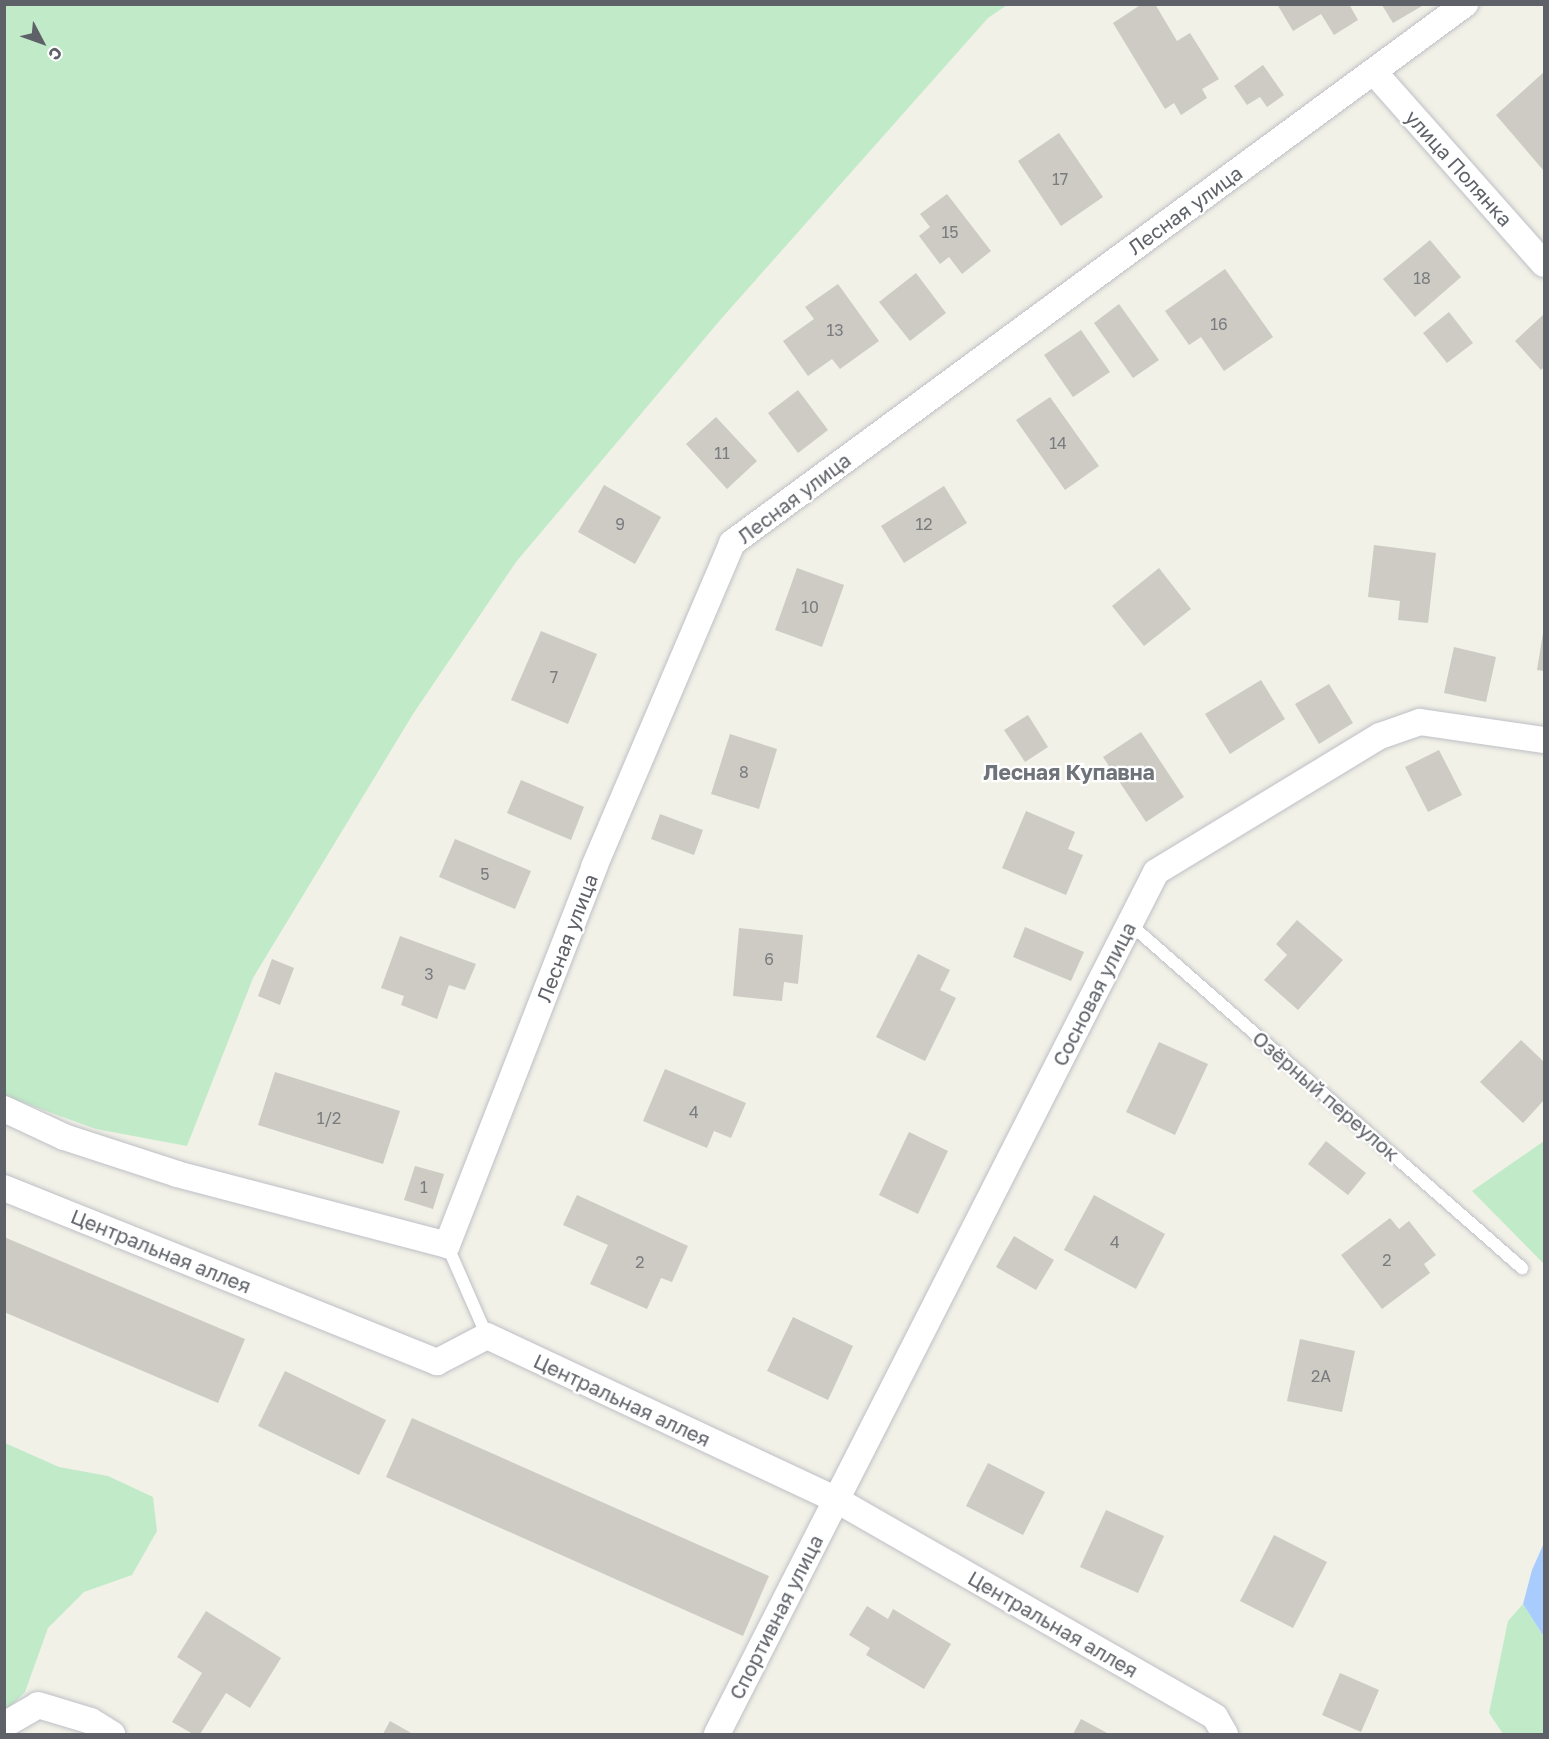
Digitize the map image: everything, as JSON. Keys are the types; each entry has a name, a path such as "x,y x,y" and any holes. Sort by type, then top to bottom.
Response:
{"street":[{"name":"Лесная улица","path":"447,1245 594,867 732,543 1466,4"},
{"name":"улица Полянка","path":"1374,72 1545,264"},
{"name":"Сосновая улица","path":"835,1499 1156,872 1380,736 1420,722 1545,740"},
{"path":"4,1109 64,1137 177,1174 447,1245"},
{"name":"Центральная аллея","path":"4,1188 437,1362 487,1336 835,1499 1220,1725"},
{"name":"Спортивная улица","path":"717,1734 835,1499"},
{"path":"4,1725 38,1705 91,1721 112,1734"}],"lane":[{"name":"Озёрный переулок","path":"1130,924 1522,1268"},
{"path":"447,1245 487,1336"}],"green space":[{"path":"4,5 1007,5 988,18 721,319 516,562 413,714 253,978 187,1146 96,1129 5,1096"},
{"path":"1544,1141 1544,1264 1472,1191"},
{"path":"5,1443 59,1467 108,1476 153,1497 157,1531 132,1575 84,1592 48,1628 25,1692 5,1712"},
{"path":"1523,1604 1544,1637 1544,1734 1503,1734 1489,1713 1508,1621"}],"water":[{"path":"1544,1543 1544,1637 1523,1604 1532,1570"}],"building":[{"path":"1142,4 1155,4 1177,41 1190,33 1219,79 1202,89 1207,98 1181,115 1174,103 1165,109 1113,23"},
{"path":"1277,4 1349,4 1358,20 1334,35 1321,14 1293,31"},
{"path":"1382,5 1421,5 1422,6 1393,23"},
{"path":"1263,65 1284,95 1267,107 1260,97 1247,105 1234,86"},
{"path":"1544,72 1544,171 1496,115"},
{"path":"1059,133 1103,197 1061,226 1018,161"},
{"path":"947,194 991,251 962,274 949,257 940,264 919,236 930,227 920,214"},
{"path":"1430,240 1461,277 1415,317 1383,279"},
{"path":"1225,269 1273,337 1224,371 1201,337 1189,345 1165,311"},
{"path":"916,273 946,313 910,341 879,302"},
{"path":"838,284 879,341 840,369 832,359 808,376 783,341 814,319 805,307"},
{"path":"1119,304 1159,360 1133,378 1094,323"},
{"path":"1449,312 1473,343 1447,363 1423,333"},
{"path":"1544,314 1544,367 1541,370 1515,341"},
{"path":"1081,330 1110,372 1073,397 1044,355"},
{"path":"798,390 828,430 798,453 768,413"},
{"path":"1050,397 1099,466 1065,490 1016,420"},
{"path":"716,417 757,461 727,489 686,444"},
{"path":"604,485 661,517 635,564 578,532"},
{"path":"944,486 967,523 904,563 881,526"},
{"path":"1374,545 1436,553 1428,623 1398,620 1400,601 1368,597"},
{"path":"797,568 844,585 822,647 775,630"},
{"path":"1159,568 1191,609 1144,646 1112,606"},
{"path":"541,631 597,654 568,724 511,700"},
{"path":"1544,634 1544,671 1537,670"},
{"path":"1454,647 1496,657 1486,702 1444,693"},
{"path":"1261,680 1285,719 1230,754 1205,714"},
{"path":"1329,684 1353,723 1319,744 1295,704"},
{"path":"1028,715 1048,747 1025,762 1004,730"},
{"path":"1141,732 1184,797 1146,822 1103,757"},
{"path":"730,734 777,749 759,809 711,794"},
{"path":"1439,750 1462,795 1428,812 1405,767"},
{"path":"521,780 584,807 571,840 507,813"},
{"path":"1026,811 1075,832 1068,849 1083,855 1066,895 1002,868"},
{"path":"660,814 703,830 694,855 651,839"},
{"path":"455,839 531,871 515,909 439,877"},
{"path":"1297,920 1343,960 1298,1010 1264,980 1287,955 1276,944"},
{"path":"1025,927 1084,952 1071,981 1013,957"},
{"path":"739,928 803,935 798,984 784,982 782,1001 733,996"},
{"path":"400,936 476,964 465,990 449,985 437,1019 401,1005 404,996 381,988"},
{"path":"918,954 950,970 940,990 956,998 925,1061 876,1037"},
{"path":"272,959 294,968 280,1005 258,996"},
{"path":"1521,1040 1544,1062 1544,1100 1523,1123 1480,1082"},
{"path":"1159,1042 1208,1064 1175,1135 1126,1112"},
{"path":"665,1069 746,1103 731,1138 714,1131 707,1148 643,1121"},
{"path":"275,1072 400,1111 383,1164 258,1125"},
{"path":"909,1132 948,1151 918,1214 879,1195"},
{"path":"1326,1141 1366,1173 1348,1195 1308,1164"},
{"path":"415,1166 444,1174 433,1209 404,1200"},
{"path":"577,1195 688,1246 672,1282 661,1278 647,1309 590,1284 608,1245 563,1225"},
{"path":"1094,1195 1165,1234 1136,1289 1064,1250"},
{"path":"1390,1218 1399,1229 1409,1221 1436,1255 1424,1264 1430,1273 1382,1309 1341,1255"},
{"path":"1014,1236 1054,1260 1036,1290 996,1267"},
{"path":"4,1237 245,1339 218,1403 4,1312"},
{"path":"793,1317 853,1346 828,1400 767,1371"},
{"path":"1300,1339 1355,1351 1342,1412 1287,1401"},
{"path":"285,1371 386,1420 359,1475 258,1426"},
{"path":"412,1418 769,1576 743,1636 386,1477"},
{"path":"988,1463 1045,1492 1023,1535 966,1506"},
{"path":"1106,1510 1164,1536 1138,1593 1080,1567"},
{"path":"1274,1535 1327,1562 1293,1628 1240,1601"},
{"path":"867,1606 888,1619 893,1609 951,1644 924,1689 866,1655 870,1648 849,1635"},
{"path":"206,1611 281,1658 250,1708 226,1693 200,1734 193,1734 172,1722 202,1673 177,1657"},
{"path":"1340,1673 1379,1690 1361,1732 1322,1715"},
{"path":"1081,1719 1109,1734 1073,1734"},
{"path":"390,1721 413,1734 383,1734"}],"district":[{"name":"Лесная Купавна","path":"1069,772"}]}
